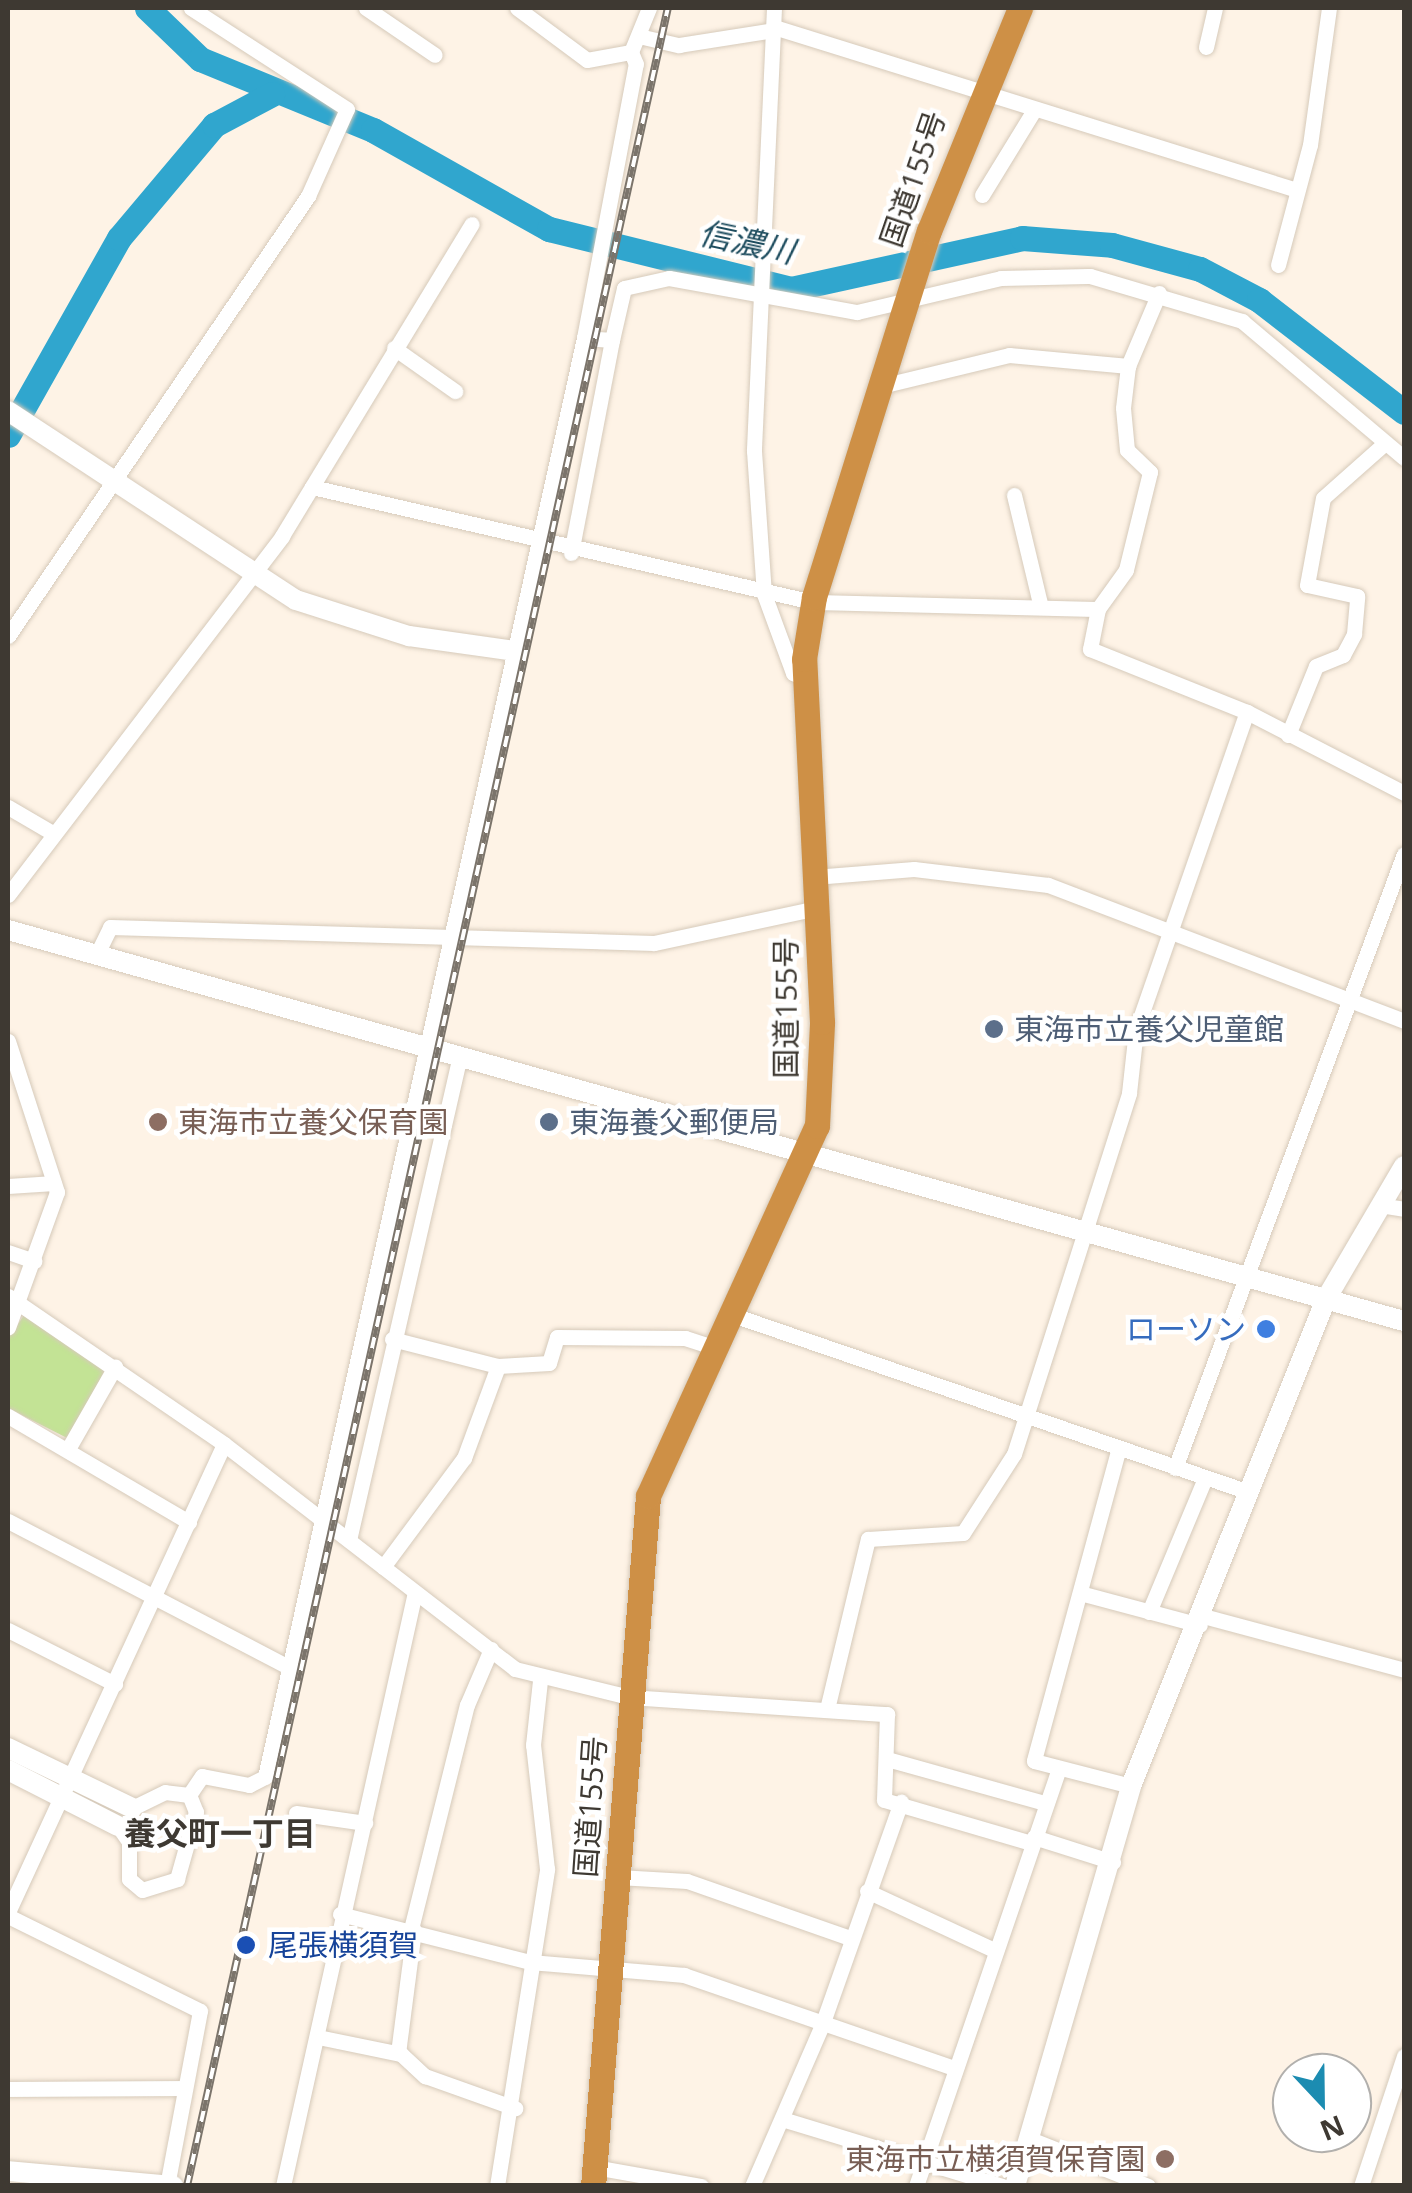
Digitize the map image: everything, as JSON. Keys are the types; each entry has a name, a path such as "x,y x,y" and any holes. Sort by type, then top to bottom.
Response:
{"highway":[{"name":"国道155号","path":"594,2176 648,1496 807,1155 821,1075 805,678 813,602 876,386 929,231 980,88 1020,8"}],"street":[{"path":"8,636 308,196 322,155 343,115 345,104 191,8"},
{"path":"366,8 436,55"},
{"path":"516,8 587,60 631,52 643,38 649,8"},
{"path":"774,8 766,255 752,387 764,594 792,672 805,678"},
{"path":"1206,48 1215,8"},
{"path":"1278,265 1297,190 1329,8"},
{"path":"643,38 679,45 774,28 980,88 1034,110 1297,190"},
{"path":"190,1795 202,1776 262,1782 584,338 592,277 636,64 631,52"},
{"path":"982,196 1034,110"},
{"path":"8,895 51,832 254,569 312,487 472,224"},
{"path":"571,553 624,288 669,278 762,298 857,312 907,298 1049,273 1159,293 1264,335 1383,445 1404,458"},
{"path":"1159,293 1128,366 1127,450 1150,472 1126,570 1098,609 1090,649 1248,712 1404,793"},
{"path":"584,338 612,340"},
{"path":"394,348 455,391"},
{"path":"876,386 1009,355 1128,366"},
{"path":"8,411 254,569 350,620 516,651"},
{"path":"1288,735 1316,666 1343,655 1354,634 1357,596 1307,585 1323,498 1383,445"},
{"path":"312,487 571,553 813,602 905,610 1040,603 1098,609"},
{"path":"1014,496 1040,603"},
{"path":"828,1705 868,1539 962,1533 1014,1454 1079,1229 1129,1093 1136,1030 1248,712"},
{"path":"8,806 51,832"},
{"path":"1175,1468 1247,1278 1345,998 1404,854"},
{"path":"814,876 914,868 994,875 1170,931 1404,1021"},
{"path":"97,954 110,927 654,943 817,908"},
{"path":"8,930 1404,1322"},
{"path":"8,1042 54,1184 34,1262 14,1299 8,1327"},
{"path":"349,1540 392,1339 460,1057"},
{"path":"1015,2186 1113,1862 1131,1786 1202,1621 1246,1490 1326,1298 1395,1208 1404,1166"},
{"path":"8,1186 54,1184"},
{"path":"8,1252 34,1262"},
{"path":"14,1299 224,1444 491,1650 540,1682 629,1698 828,1705 887,1714 884,1800 1113,1862"},
{"path":"733,1316 1024,1421 1246,1490"},
{"path":"392,1339 498,1366 549,1363 557,1337 685,1338 715,1348"},
{"path":"384,1567 464,1458 498,1366"},
{"path":"68,1450 115,1367"},
{"path":"8,1416 188,1522"},
{"path":"8,2171 169,2185 200,2011 8,1914 224,1444"},
{"path":"1118,1452 1034,1761 1058,1771 1131,1786"},
{"path":"1149,1612 1205,1478"},
{"path":"8,1521 290,1668"},
{"path":"283,2186 318,2037 340,1914 365,1823 416,1592"},
{"path":"1080,1593 1404,1670"},
{"path":"8,1630 114,1684"},
{"path":"398,2054 412,1929 467,1705 491,1650"},
{"path":"497,2186 514,2108 530,1962 547,1869 533,1745 540,1682"},
{"path":"8,1748 118,1826 129,1842 129,1879 142,1890 163,1888 177,1880 196,1812 190,1795"},
{"path":"887,1759 1044,1803"},
{"path":"8,1770 132,1808 165,1792 190,1795"},
{"path":"916,2186 992,1949 1058,1771"},
{"path":"752,2186 822,2025 847,1937 900,1802"},
{"path":"296,1813 365,1823"},
{"path":"618,1877 687,1881 847,1937"},
{"path":"867,1892 992,1949"},
{"path":"340,1914 412,1929 530,1962 684,1974 954,2068"},
{"path":"318,2037 398,2054 478,2101 514,2108"},
{"path":"1361,2186 1404,2056"},
{"path":"8,2090 184,2088"},
{"path":"782,2119 1002,2186"},
{"path":"1030,2139 1148,2186"},
{"path":"594,2176 701,2186"}],"green space":[{"path":"26,1312 106,1368 69,1439 8,1408 8,1339"}],"waterway":[{"name":"信濃川","path":"147,8 200,59 373,130 549,229 791,289 1022,238 1112,245 1200,269 1259,300 1404,412"},
{"path":"8,435 119,238 214,125 272,94"}],"railway":[{"path":"187,2186 668,8"}],"place":[{"name":"東海市立養父児童館","path":"994,1029"},
{"name":"東海市立養父保育園","path":"158,1122"},
{"name":"東海養父郵便局","path":"549,1122"},
{"name":"ローソン","path":"1266,1329"},
{"name":"尾張横須賀","path":"246,1945"},
{"name":"東海市立横須賀保育園","path":"1165,2159"}],"district":[{"name":"養父町一丁目","path":"220,1833"}]}
